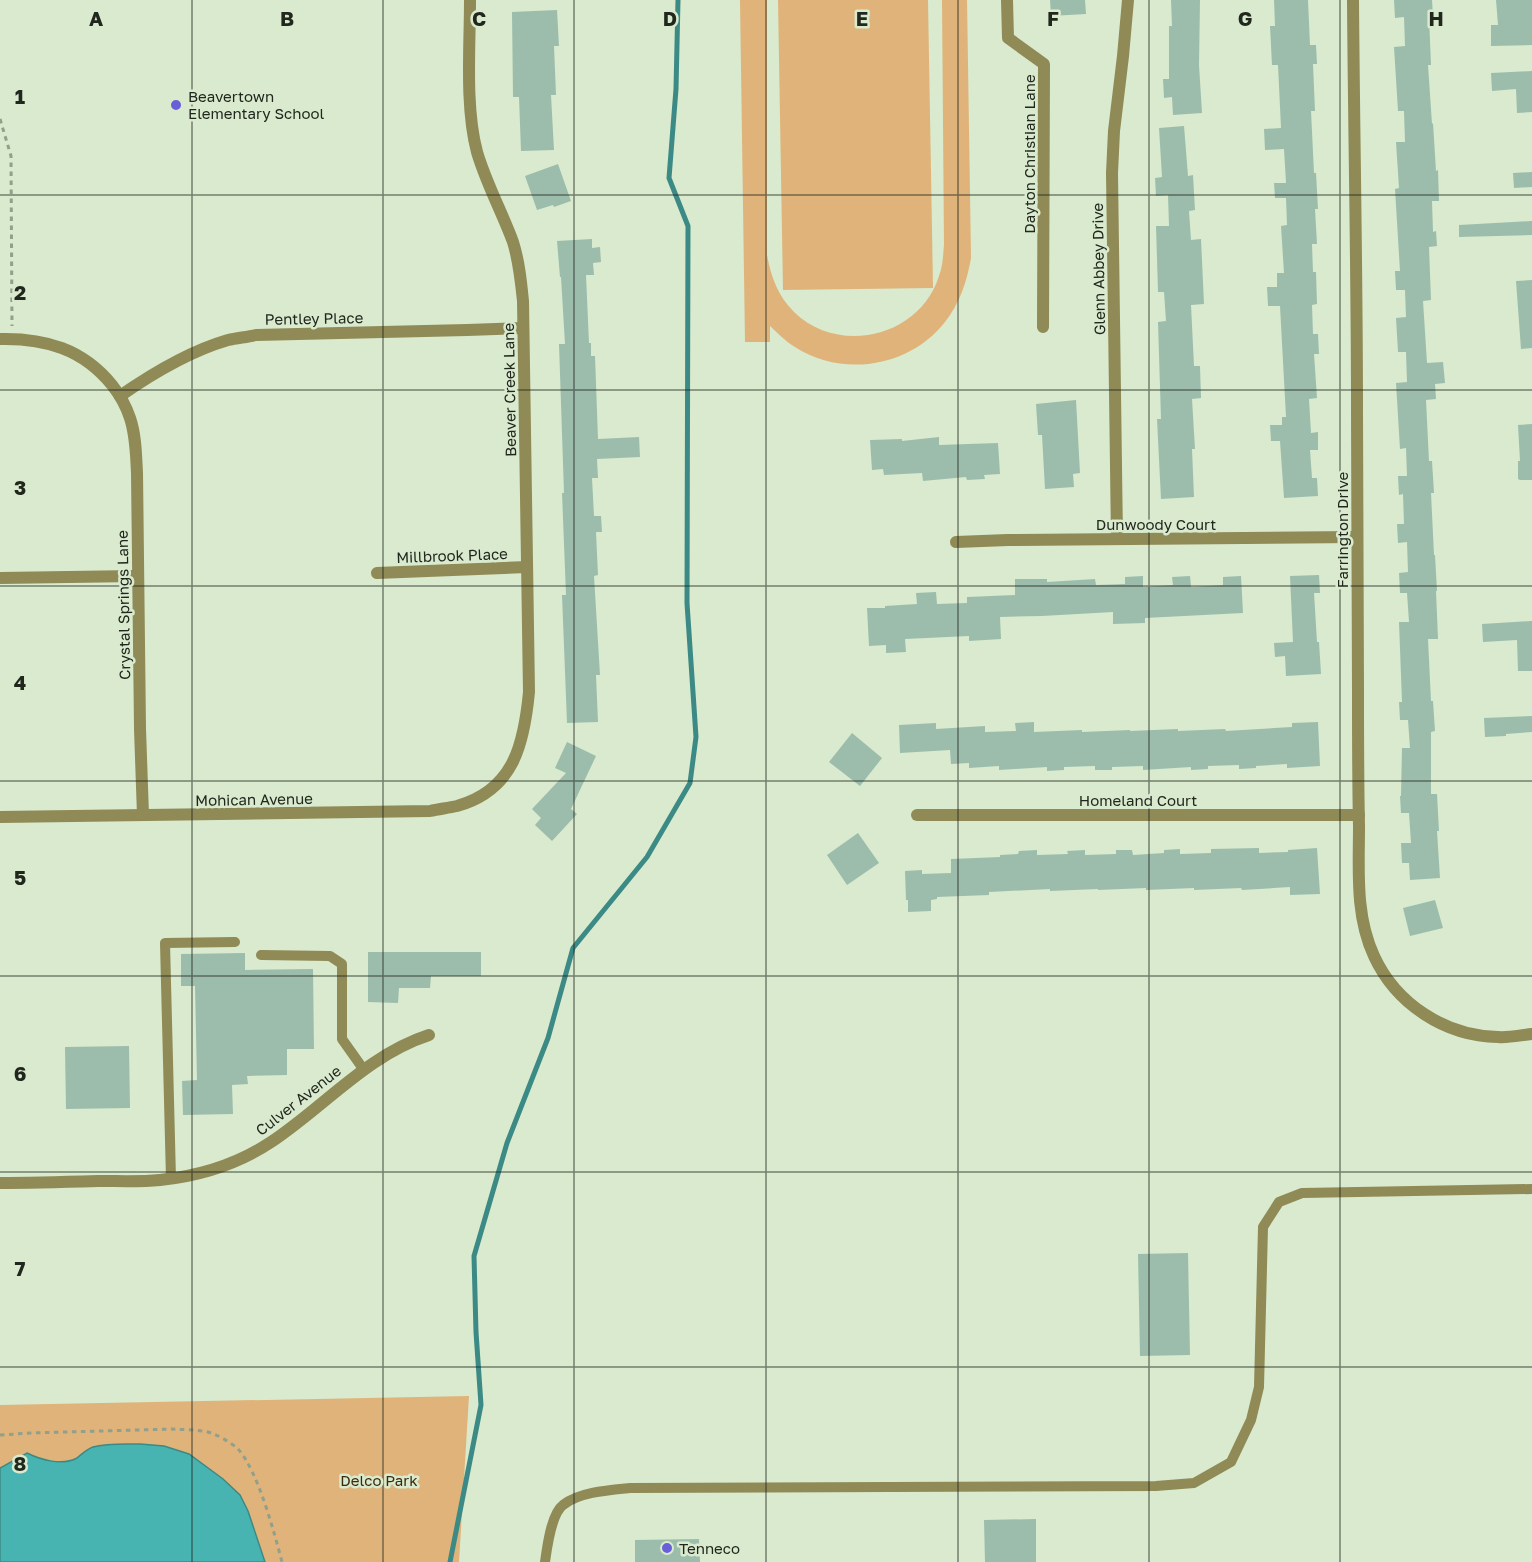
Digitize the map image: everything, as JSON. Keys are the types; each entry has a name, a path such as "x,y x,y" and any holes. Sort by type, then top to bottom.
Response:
{"street":[{"name":"Beaver Creek Lane","path":"470,0 472,125 477,152 485,176 513,243 520,271 523,301 529,692 522,743 512,765 500,781"},
{"name":"Dayton Christian Lane","path":"1007,0 1008,38 1044,64 1043,327"},
{"name":"Glenn Abbey Drive","path":"1117,539 1112,173 1114,131 1128,0"},
{"name":"Farrington Drive","path":"1353,0 1359,904 1365,935 1388,980 1409,1002 1429,1018 1445,1027 1474,1035 1499,1038 1532,1034"},
{"name":"Pentley Place","path":"120,396 151,376 200,351 229,340 256,335 523,328"},
{"name":"Crystal Springs Lane","path":"6,338 47,342 67,349 87,361 104,375 120,396 130,416 135,437 137,473 137,576 143,815"},
{"name":"Dunwoody Court","path":"956,542 1356,537"},
{"name":"Millbrook Place","path":"378,573 527,567"},
{"path":"0,578 137,576"},
{"name":"Mohican Avenue","path":"0,817 430,811 458,806 479,797 500,781"},
{"name":"Homeland Court","path":"917,815 1359,815"},
{"name":"Culver Avenue","path":"0,1183 147,1181 187,1177 215,1169 257,1150 303,1118 351,1078 394,1050 429,1035"}],"lane":[{"path":"171,1179 165,943 235,942"},
{"path":"261,955 330,957 342,964 342,1039 364,1070"},
{"path":"545,1562 550,1531 562,1506 586,1494 630,1488 1156,1486 1194,1483 1231,1462 1251,1420 1259,1387 1263,1227 1279,1202 1302,1193 1532,1189"}],"path":[{"path":"0,119 11,156 6,338"},
{"path":"0,1435 172,1429 215,1434 237,1448 251,1468 282,1562"}],"green space":[{"path":"740,0 767,0 767,255 773,278 788,306 812,326 833,334 855,336 876,333 897,326 915,314 929,297 940,272 944,245 942,0 967,0 971,258 962,292 945,322 914,349 895,358 854,365 814,357 791,345 770,326 770,342 745,342"},
{"path":"778,0 928,0 933,288 783,290"},
{"name":"Delco Park","path":"469,1396 459,1562 0,1562 0,1405"}],"water":[{"path":"140,1444 164,1446 189,1454 223,1479 240,1495 248,1511 265,1562 0,1562 0,1468 27,1453 45,1460 65,1462 77,1458 93,1447"}],"building":[{"path":"1050,0 1085,0 1086,14 1051,16"},
{"path":"1171,0 1200,0 1199,65 1202,113 1173,115 1172,97 1164,98 1163,79 1169,79"},
{"path":"1274,0 1308,0 1310,45 1316,45 1317,64 1313,64 1315,111 1311,111 1318,209 1315,209 1317,244 1312,244 1317,304 1312,305 1313,334 1318,334 1319,354 1314,354 1317,398 1309,399 1311,433 1318,432 1318,450 1310,450 1312,478 1317,478 1318,496 1284,498 1280,441 1271,441 1270,425 1282,425 1282,417 1286,417 1280,306 1268,306 1267,287 1277,287 1277,273 1284,273 1281,226 1287,225 1286,198 1275,198 1274,183 1286,183 1284,149 1265,150 1264,129 1281,128 1278,65 1272,65 1270,26 1275,26"},
{"path":"1394,0 1432,0 1433,16 1429,16 1431,65 1428,65 1439,201 1432,201 1433,232 1436,231 1437,246 1429,247 1431,300 1423,301 1427,363 1443,362 1445,383 1435,384 1436,399 1426,400 1429,461 1432,461 1434,493 1431,493 1438,639 1428,639 1435,731 1431,732 1431,794 1437,794 1440,878 1410,880 1409,863 1402,863 1401,843 1411,843 1409,813 1401,813 1400,796 1402,748 1410,748 1408,720 1400,720 1399,702 1402,702 1399,622 1409,622 1407,593 1400,593 1399,573 1408,572 1407,542 1398,543 1397,524 1404,524 1403,494 1399,495 1398,476 1407,476 1406,448 1400,449 1396,383 1407,382 1406,352 1398,352 1396,318 1406,317 1405,290 1396,290 1395,271 1400,271 1395,189 1399,188 1396,142 1405,142 1404,111 1398,111 1394,47 1405,46 1404,17 1395,18"},
{"path":"1496,0 1532,0 1532,45 1491,46 1491,25 1498,25"},
{"path":"557,10 559,46 554,46 556,95 551,95 554,150 521,151 519,97 513,97 512,12"},
{"path":"1532,71 1532,112 1517,113 1516,89 1492,91 1491,73"},
{"path":"1184,126 1188,176 1193,175 1195,210 1189,211 1191,240 1201,239 1204,304 1191,305 1194,366 1200,366 1201,398 1192,399 1195,449 1192,449 1194,497 1161,499 1157,419 1161,419 1158,322 1166,321 1164,292 1158,292 1156,226 1169,226 1168,195 1156,196 1155,178 1162,177 1159,128"},
{"path":"558,164 571,201 537,210 525,176"},
{"path":"1532,172 1532,187 1514,188 1513,173"},
{"path":"1532,221 1532,235 1459,237 1459,225"},
{"path":"592,239 592,248 600,247 601,262 593,263 594,275 586,275 589,343 591,343 591,356 595,356 598,439 639,437 640,457 597,459 598,478 592,478 594,516 601,516 602,532 596,532 598,575 594,576 600,675 596,675 598,722 567,723 562,595 566,595 559,344 565,344 557,241"},
{"path":"1532,280 1532,348 1521,349 1516,281"},
{"path":"1076,400 1080,473 1073,474 1074,487 1045,489 1042,435 1038,435 1036,404"},
{"path":"1532,424 1532,480 1520,480 1518,479 1518,461 1520,461 1518,425"},
{"path":"939,437 939,445 998,443 1000,474 984,475 985,479 967,480 966,477 923,481 922,473 884,475 883,469 872,470 870,440 902,439 902,441"},
{"path":"1319,575 1320,593 1314,593 1321,674 1286,676 1285,656 1275,657 1274,643 1293,642 1290,576"},
{"path":"1143,576 1143,587 1173,585 1172,577 1190,576 1191,587 1223,585 1223,577 1241,576 1243,613 1145,618 1145,623 1113,624 1113,612 1000,617 1001,639 969,641 969,636 905,639 906,652 886,653 886,645 869,646 867,608 917,604 916,593 936,592 937,604 967,603 967,597 1015,595 1015,579 1047,579 1047,582 1095,579 1096,585 1125,584 1125,577"},
{"path":"1532,621 1532,671 1518,671 1517,640 1483,642 1482,624"},
{"path":"1532,716 1532,732 1485,737 1484,718"},
{"path":"1034,722 1034,732 1082,730 1082,732 1178,729 1178,731 1225,729 1226,731 1292,727 1292,723 1318,722 1320,766 1287,768 1287,764 1239,769 1239,765 1208,766 1208,769 1191,770 1191,767 1143,770 1143,766 1095,770 1095,766 1064,767 1064,770 1047,771 1047,767 999,770 999,766 969,768 969,763 951,764 950,750 900,753 899,725 936,723 936,729 985,726 985,732 1016,731 1015,723"},
{"path":"852,733 882,758 860,786 829,762"},
{"path":"567,742 596,756 571,809 577,814 552,841 535,825 541,818 532,809 566,773 555,768"},
{"path":"858,833 879,863 847,885 827,855"},
{"path":"1259,848 1259,853 1317,848 1320,894 1290,895 1290,887 1242,890 1241,888 1194,890 1194,888 1146,890 1146,888 1050,891 1050,889 937,897 931,900 931,911 908,912 908,900 906,900 905,871 922,870 922,874 951,873 951,859 1000,857 1000,855 1018,854 1019,851 1037,850 1037,855 1068,854 1067,851 1085,850 1085,855 1116,854 1116,850 1132,850 1133,855 1164,853 1164,850 1180,849 1180,854 1211,853 1211,849"},
{"path":"1435,900 1443,928 1410,936 1403,908"},
{"path":"368,952 481,952 481,976 431,976 430,988 399,988 398,1003 368,1002"},
{"path":"245,953 245,970 313,969 314,1049 287,1049 287,1075 247,1076 248,1084 232,1085 233,1114 183,1115 182,1081 197,1080 195,986 181,986 181,954"},
{"path":"129,1046 130,1108 66,1109 65,1047"},
{"path":"1188,1253 1190,1355 1140,1356 1138,1254"},
{"path":"1036,1519 1036,1562 985,1562 984,1520"},
{"path":"699,1539 700,1562 635,1562 635,1540"}],"waterway":[{"path":"450,1562 481,1405 474,1256 507,1143 548,1038 573,948 647,857 690,783 696,737 687,603 688,226 669,178 676,89 678,0"}],"place":[{"name":"Beavertown Elementary School","path":"176,105"},
{"name":"Tenneco","path":"667,1548"}]}
